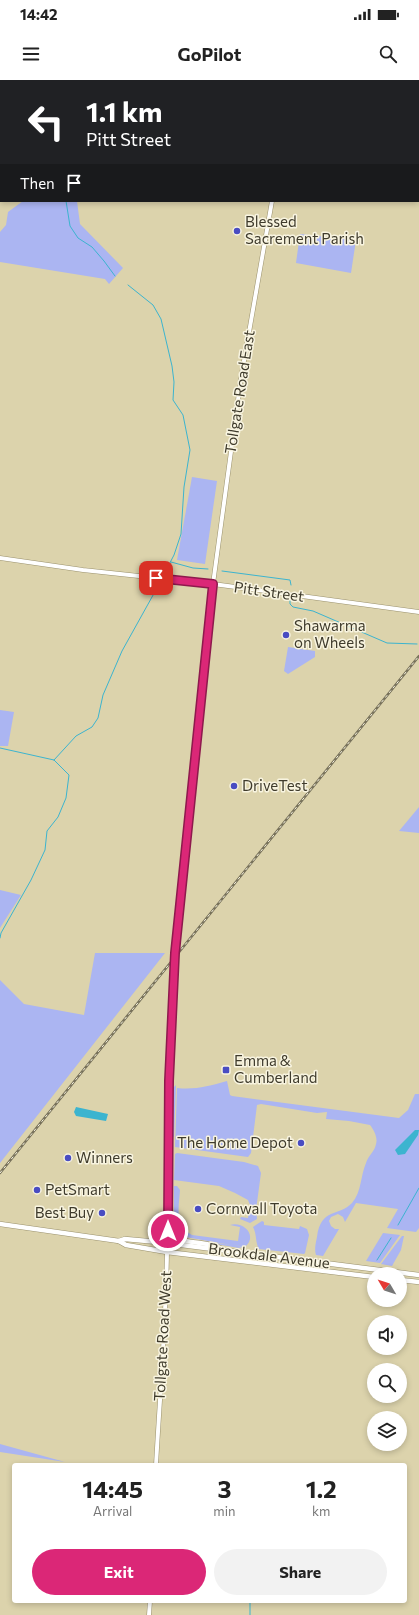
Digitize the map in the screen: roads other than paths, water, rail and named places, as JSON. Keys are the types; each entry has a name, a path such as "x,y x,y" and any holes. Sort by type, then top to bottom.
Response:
{"main road":[{"name":"Brookdale Avenue","path":"0,1224 118,1241 126,1245 167,1252 367,1276"},
{"path":"168,1231 172,1236 179,1239 215,1244 224,1249"},
{"name":"Brookdale Avenue","path":"118,1241 126,1239 224,1249 419,1275"},
{"path":"407,1281 419,1282"}],"street":[{"name":"Tollgate Road East","path":"213,584 241,378 272,202"},
{"name":"Pitt Street","path":"0,558 168,580 213,584 419,612"},
{"name":"Tollgate Road West","path":"156,1463 168,1231 169,1081 175,953 213,584"},
{"path":"149,1615 150,1603"}],"waterway":[{"path":"66,202 70,226 78,238 92,247 115,276"},
{"path":"128,285 153,305 161,319 172,366 174,382 173,400 183,415 190,450 184,487 181,534 174,555 163,576"},
{"path":"171,562 193,568 208,569"},
{"path":"222,571 290,580 291,585"},
{"path":"54,760 76,736 92,727 98,718 103,695 122,651 162,579"},
{"path":"290,600 290,604 293,607 313,611 387,643 417,644"},
{"path":"0,748 54,760 69,775 66,798 58,817 47,831 45,850 31,880 1,933 0,938"},
{"path":"398,1225 419,1188"},
{"path":"377,1260 391,1238"},
{"path":"250,1603 250,1615"}],"railway":[{"path":"0,1173 419,656"}],"place":[{"name":"Blessed Sacrement Parish","path":"237,231"},
{"name":"Shawarma on Wheels","path":"286,635"},
{"name":"DriveTest","path":"234,786"},
{"name":"Emma & Cumberland","path":"226,1070"},
{"name":"The Home Depot","path":"301,1143"},
{"name":"Winners","path":"68,1158"},
{"name":"PetSmart","path":"37,1190"},
{"name":"Cornwall Toyota","path":"198,1209"},
{"name":"Best Buy","path":"102,1213"}]}
